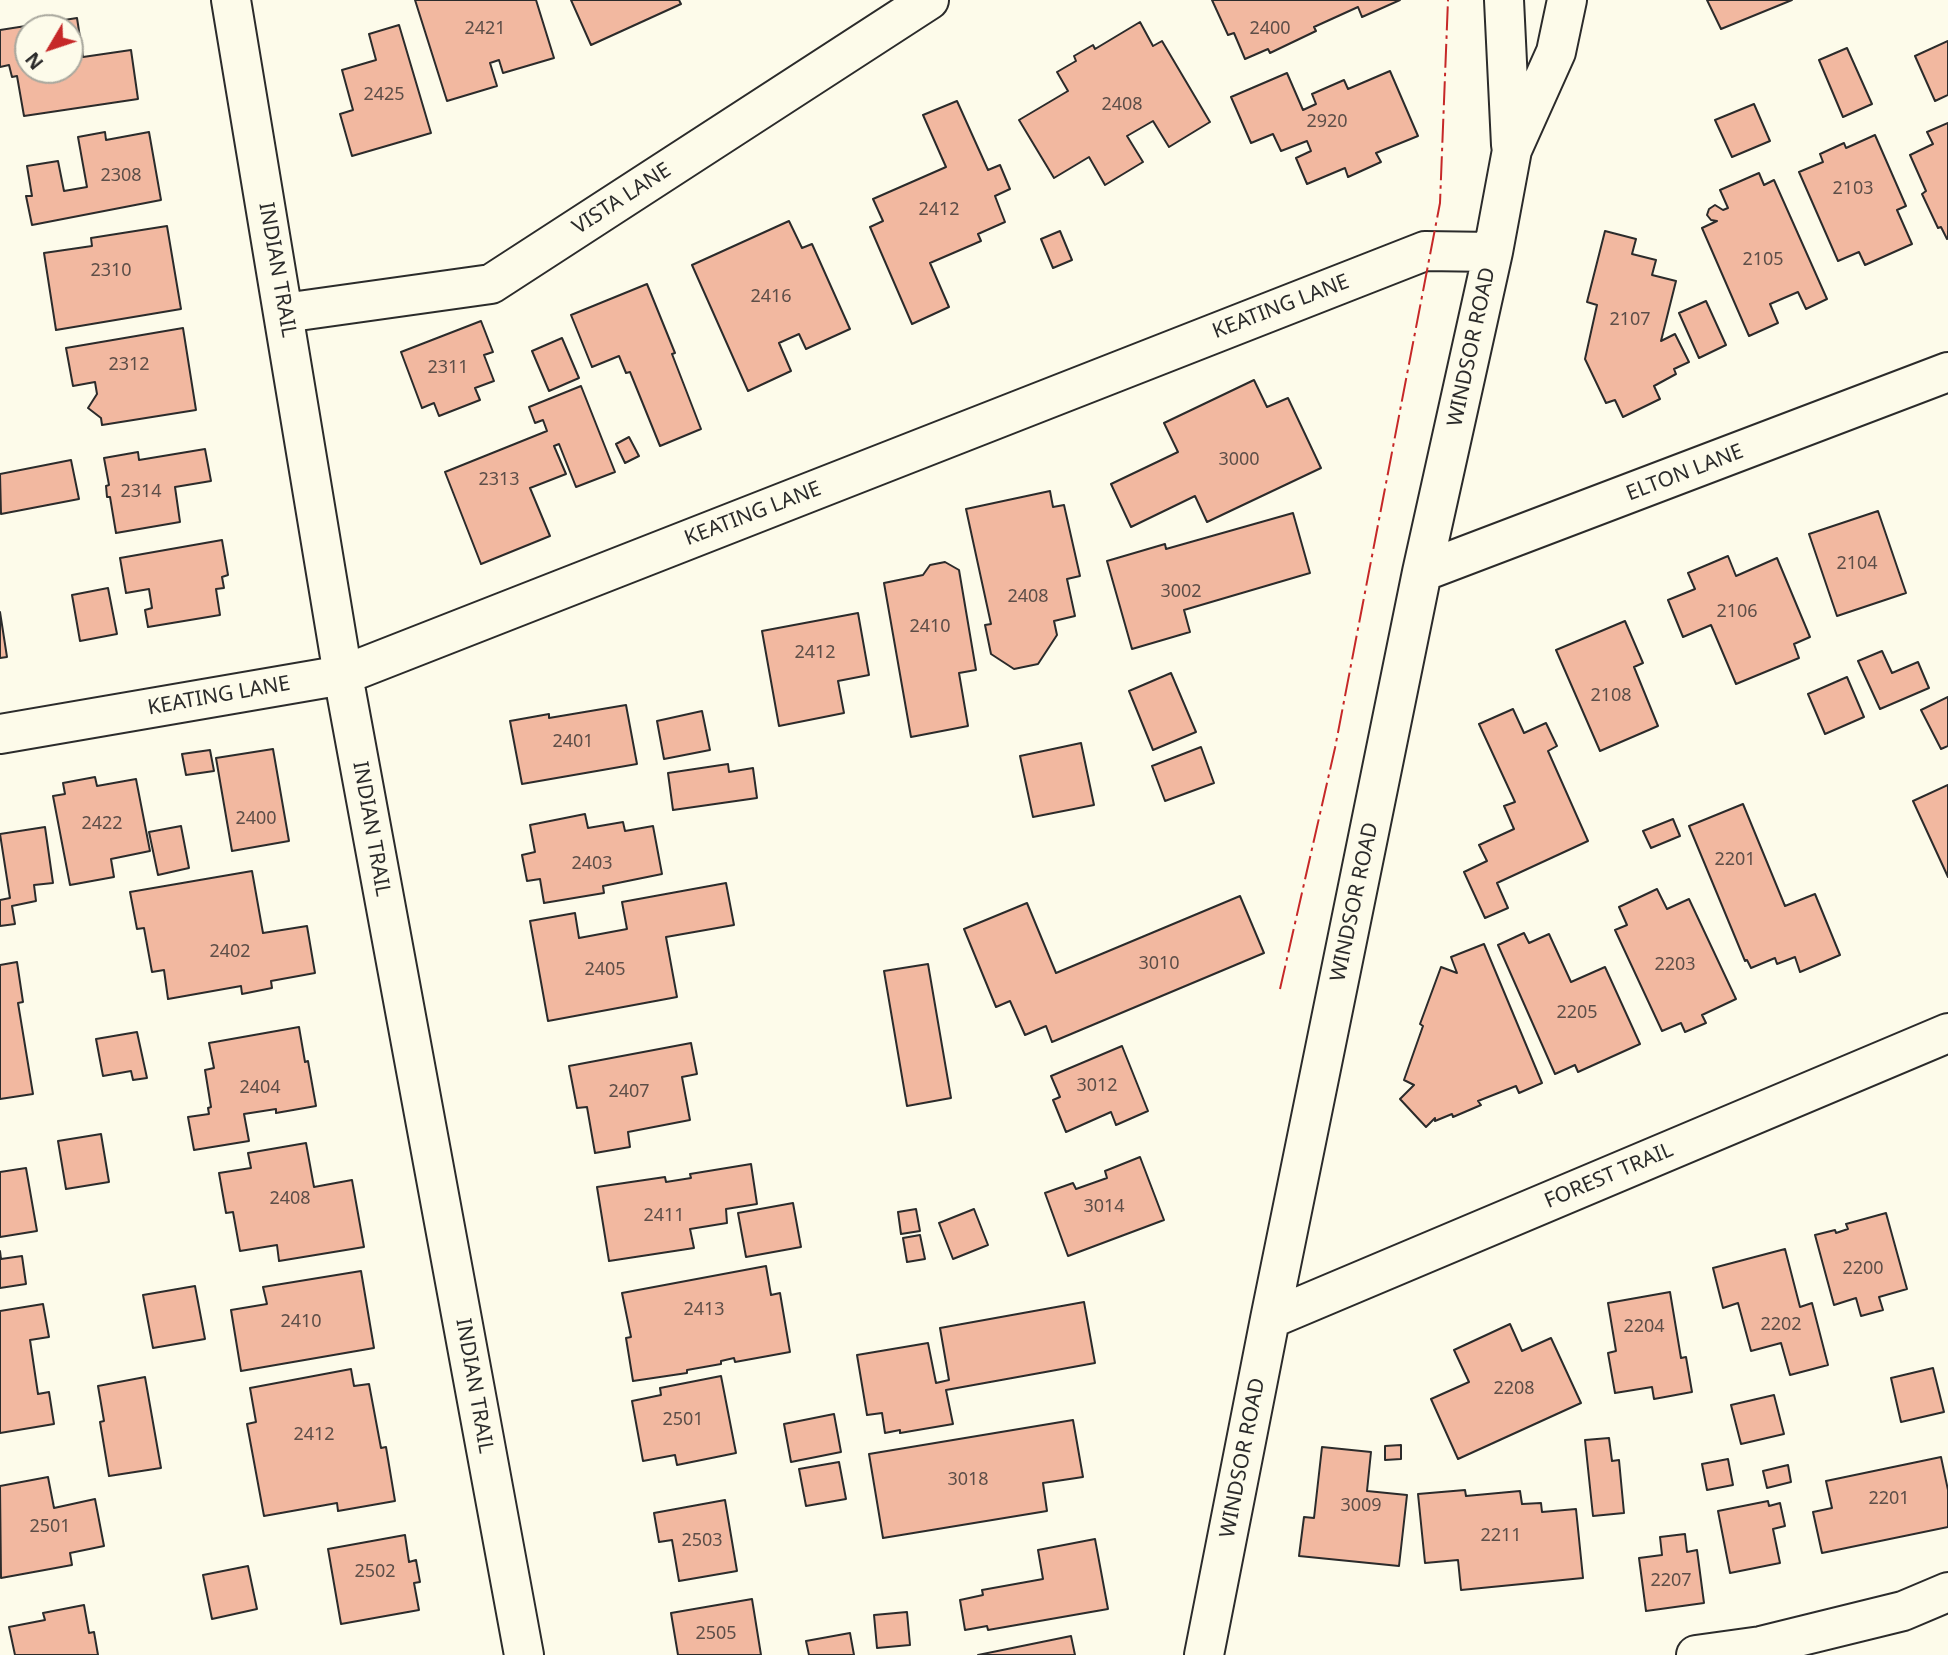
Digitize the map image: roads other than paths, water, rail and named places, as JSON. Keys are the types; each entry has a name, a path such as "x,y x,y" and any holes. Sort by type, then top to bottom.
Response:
{"street":[{"name":"INDIAN TRAIL","path":"231,0 343,675 524,1655"},
{"name":"VISTA LANE","path":"284,313 491,284 929,0"},
{"name":"WINDSOR ROAD","path":"1204,1655 1422,572 1493,252 1512,150 1504,0"},
{"name":"WINDSOR ROAD","path":"1512,150 1556,52 1567,0"},
{"name":"KEATING LANE","path":"0,734 343,675 1425,251 1493,252"},
{"name":"ELTON LANE","path":"1422,572 1948,372"},
{"name":"FOREST TRAIL","path":"1270,1319 1948,1033"},
{"path":"1696,1655 1761,1646 1903,1611 1948,1592"}]}
